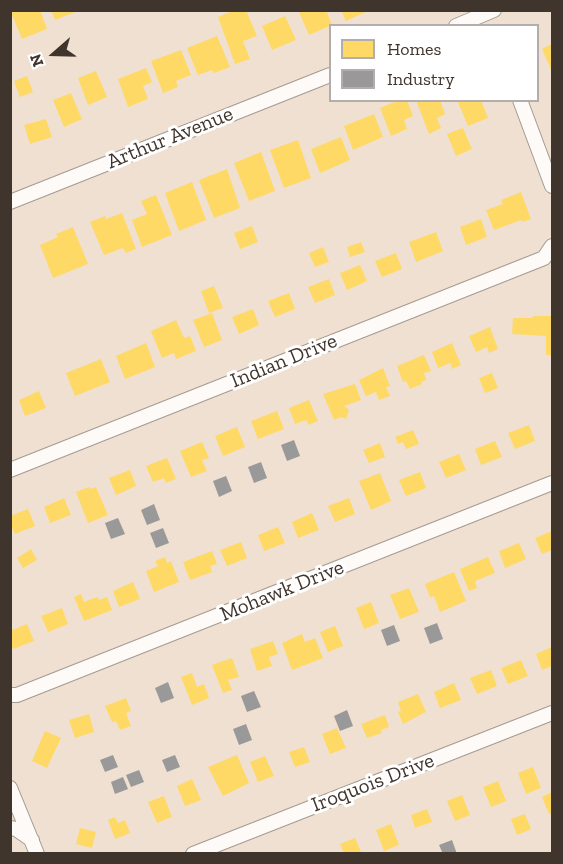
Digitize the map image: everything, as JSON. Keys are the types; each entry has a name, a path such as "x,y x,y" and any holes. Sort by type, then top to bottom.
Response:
{"street":[{"path":"462,24 488,15"},
{"name":"Arthur Avenue","path":"10,202 329,75"},
{"path":"520,102 552,186"},
{"name":"Indian Drive","path":"10,470 548,258 552,246"},
{"name":"Mohawk Drive","path":"13,698 552,483"},
{"name":"Iroquois Drive","path":"193,854 552,713"},
{"path":"10,788 37,854"},
{"path":"10,828 16,829 32,840"}],"building: Homes":[{"path":"10,10 40,10 47,29 22,39"},
{"path":"51,10 78,10 78,11 55,20"},
{"path":"235,10 246,10 257,36 243,41 250,59 235,64 218,17"},
{"path":"298,10 326,10 332,24 309,35"},
{"path":"341,10 370,10 346,21"},
{"path":"285,16 296,40 272,50 262,26"},
{"path":"217,36 230,67 214,73 212,70 198,75 187,48"},
{"path":"552,44 552,72 542,49"},
{"path":"181,50 191,75 176,81 178,87 163,93 151,61"},
{"path":"146,68 152,82 143,86 148,99 128,107 118,79"},
{"path":"96,71 107,97 88,105 78,78"},
{"path":"27,76 33,92 20,97 14,81"},
{"path":"71,93 82,119 64,127 53,100"},
{"path":"394,102 408,102 413,116 404,120 407,129 391,136 380,108"},
{"path":"417,102 441,102 445,114 437,118 441,128 429,134"},
{"path":"458,102 482,102 488,118 468,126"},
{"path":"374,114 383,137 353,150 344,126"},
{"path":"46,119 52,137 30,144 24,125"},
{"path":"463,128 472,149 456,156 447,134"},
{"path":"341,137 350,160 320,173 311,149"},
{"path":"298,140 311,178 284,188 270,150"},
{"path":"261,152 275,191 249,201 234,163"},
{"path":"227,169 240,208 214,218 199,180"},
{"path":"192,182 206,220 179,231 165,193"},
{"path":"521,192 531,219 522,222 521,220 494,230 486,210 503,204 501,200"},
{"path":"156,195 172,235 142,247 132,220 147,214 141,201"},
{"path":"122,213 136,249 126,253 123,248 104,255 90,222"},
{"path":"481,219 487,237 466,245 460,227"},
{"path":"252,226 258,242 240,249 234,233"},
{"path":"73,227 88,264 53,278 40,245 58,237 56,234"},
{"path":"436,232 443,251 416,262 409,242"},
{"path":"361,242 365,252 350,257 347,247"},
{"path":"323,247 329,262 315,267 309,253"},
{"path":"396,253 402,269 382,277 375,261"},
{"path":"360,265 367,281 347,290 340,273"},
{"path":"329,279 335,295 315,303 308,287"},
{"path":"214,286 223,308 209,313 201,291"},
{"path":"289,293 295,309 275,317 268,301"},
{"path":"253,309 259,325 239,334 232,317"},
{"path":"212,313 222,340 204,347 193,320"},
{"path":"533,316 552,316 552,355 546,355 546,336 512,334 513,318 532,318"},
{"path":"176,320 184,338 190,336 196,351 176,359 174,353 162,358 151,331"},
{"path":"490,327 498,349 489,353 487,347 476,352 469,336"},
{"path":"146,343 155,367 125,379 116,356"},
{"path":"452,343 461,365 452,369 450,363 438,368 432,352"},
{"path":"424,355 431,371 424,373 426,380 421,382 422,384 410,389 406,381 403,382 397,366"},
{"path":"101,359 110,382 75,396 66,373"},
{"path":"383,368 390,386 386,387 390,396 379,400 376,392 366,396 359,380"},
{"path":"492,373 498,388 485,393 479,378"},
{"path":"355,384 361,400 344,406 349,410 346,419 341,417 334,420 323,394"},
{"path":"39,391 46,408 25,416 19,400"},
{"path":"309,400 318,421 309,425 306,420 295,424 289,408"},
{"path":"277,411 284,429 258,439 251,421"},
{"path":"529,425 535,441 515,449 508,433"},
{"path":"237,427 245,447 223,456 215,436"},
{"path":"413,430 419,444 406,449 403,442 398,444 395,437"},
{"path":"495,441 502,457 481,465 475,449"},
{"path":"202,442 209,458 202,460 207,471 191,477 180,451"},
{"path":"380,443 385,457 369,463 363,450"},
{"path":"459,454 466,470 446,478 439,462"},
{"path":"167,458 176,479 166,483 164,478 153,482 146,466"},
{"path":"130,470 136,486 116,495 109,478"},
{"path":"420,472 426,488 406,496 399,480"},
{"path":"380,473 391,501 371,510 359,481"},
{"path":"89,487 90,489 96,487 108,515 88,523 76,492"},
{"path":"64,498 71,515 50,523 44,507"},
{"path":"349,498 355,514 335,522 328,506"},
{"path":"28,509 35,526 15,534 10,524 10,516"},
{"path":"312,513 319,530 298,538 292,522"},
{"path":"278,527 285,543 264,551 258,535"},
{"path":"552,531 552,550 542,554 535,538"},
{"path":"241,542 247,558 227,566 220,550"},
{"path":"519,543 526,559 505,568 499,551"},
{"path":"31,549 37,560 23,568 17,558"},
{"path":"212,551 217,564 210,566 212,572 190,580 183,562"},
{"path":"165,557 167,563 171,561 179,582 154,592 146,571 158,566 155,561"},
{"path":"488,557 495,573 475,581 477,588 469,591 460,569"},
{"path":"454,572 466,601 440,612 434,596 430,597 425,584"},
{"path":"133,582 140,599 119,607 113,591"},
{"path":"409,588 419,612 400,619 390,595"},
{"path":"81,594 84,602 97,597 99,600 107,597 112,610 84,621 74,597"},
{"path":"371,602 379,623 364,629 356,608"},
{"path":"62,608 68,624 48,632 41,616"},
{"path":"27,624 34,641 13,649 10,642 10,631"},
{"path":"335,626 343,646 328,652 320,632"},
{"path":"302,634 305,642 315,638 323,658 292,670 282,643"},
{"path":"273,641 278,654 269,657 272,666 257,671 250,649"},
{"path":"552,647 552,666 542,670 536,654"},
{"path":"232,658 239,677 228,680 232,690 223,693 212,665"},
{"path":"521,660 528,676 508,684 501,668"},
{"path":"491,670 497,686 477,694 470,678"},
{"path":"192,673 197,687 204,684 209,698 192,705 181,677"},
{"path":"454,683 461,700 440,708 434,692"},
{"path":"418,694 426,712 403,724 398,712 401,711 398,702"},
{"path":"126,698 131,711 126,713 131,726 120,730 116,721 112,722 105,706"},
{"path":"89,714 94,732 75,738 69,720"},
{"path":"385,715 389,727 381,730 382,733 367,738 361,724"},
{"path":"337,728 346,748 330,754 322,734"},
{"path":"45,731 61,738 47,768 32,761"},
{"path":"304,747 310,762 295,767 289,752"},
{"path":"237,755 249,783 223,796 208,767"},
{"path":"265,756 274,776 258,782 250,762"},
{"path":"533,767 541,788 526,794 518,773"},
{"path":"192,779 201,800 185,806 177,786"},
{"path":"498,781 506,801 491,807 483,787"},
{"path":"552,792 552,813 549,814 542,797"},
{"path":"462,795 470,815 455,821 447,801"},
{"path":"164,796 172,817 157,823 148,802"},
{"path":"427,809 432,822 415,828 411,815"},
{"path":"525,814 531,829 517,835 511,819"},
{"path":"115,817 118,823 125,820 130,833 115,839 108,820"},
{"path":"391,824 399,845 384,851 376,830"},
{"path":"80,828 96,832 92,848 76,844"},
{"path":"355,838 362,854 344,854 340,844"}],"building: Industry":[{"path":"294,440 300,456 287,461 281,445"},
{"path":"261,462 267,478 254,483 248,467"},
{"path":"226,476 232,491 219,497 213,481"},
{"path":"154,504 160,520 147,525 141,510"},
{"path":"118,518 125,534 111,539 105,523"},
{"path":"163,528 169,543 156,548 150,533"},
{"path":"437,623 443,639 430,644 424,628"},
{"path":"394,625 400,641 387,646 381,630"},
{"path":"168,682 174,698 161,703 155,688"},
{"path":"254,691 261,707 247,712 241,696"},
{"path":"347,710 353,726 340,731 334,716"},
{"path":"246,724 252,740 239,745 233,729"},
{"path":"113,755 118,767 105,772 100,760"},
{"path":"175,755 180,767 167,772 162,760"},
{"path":"139,770 144,782 131,787 126,775"},
{"path":"123,777 128,789 115,794 111,782"},
{"path":"452,840 457,854 443,854 439,845"}]}
